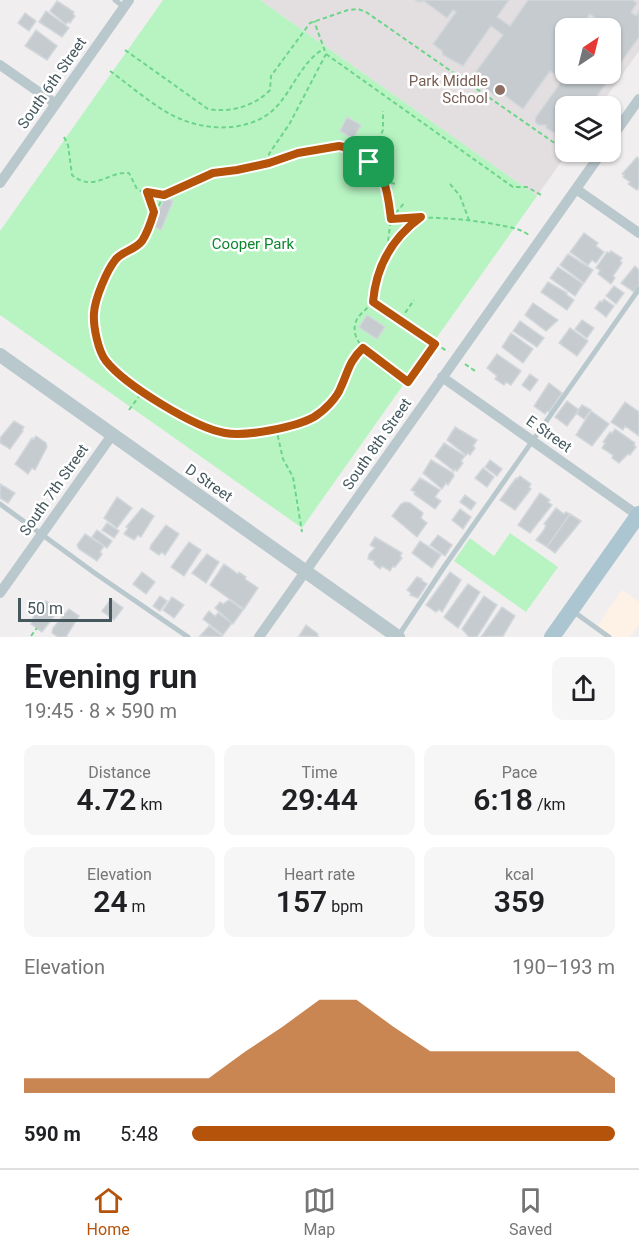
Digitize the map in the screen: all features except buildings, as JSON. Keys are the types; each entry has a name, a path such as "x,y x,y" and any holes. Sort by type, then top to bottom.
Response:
{"main road":[{"path":"552,637 639,516"}],"street":[{"name":"South 6th Street","path":"0,183 56,104 123,2"},
{"path":"0,65 56,104"},
{"path":"621,124 639,99"},
{"name":"South 8th Street","path":"259,637 595,162"},
{"path":"576,189 639,233"},
{"name":"D Street","path":"0,356 398,637"},
{"name":"E Street","path":"442,377 639,516"},
{"name":"South 7th Street","path":"0,593 112,435"}],"lane":[{"path":"398,637 449,559 639,289"},
{"path":"0,504 188,637"},
{"path":"571,610 609,637"}],"path":[{"path":"125,50 208,109 215,111 243,107 258,101 270,90 271,76 307,26 314,21 358,9 366,12 555,143"},
{"path":"314,21 326,54 513,187 527,187 541,195"},
{"path":"110,71 182,120 212,127 230,127 250,123 268,115 313,57 324,49"},
{"path":"269,163 269,154 290,123 326,54"},
{"path":"369,162 383,130 383,111"},
{"path":"64,137 68,146 72,175 78,179 88,182 100,181 124,173 129,174 137,189 164,195 213,173 269,163 298,153 339,146 347,147 381,173 391,219 387,253 376,281 373,302 358,317 355,325 356,340 363,348 408,382 435,344 373,302"},
{"path":"384,179 395,184"},
{"path":"450,184 460,196 469,220"},
{"path":"147,192 154,212"},
{"path":"164,195 141,242 116,259 99,291 93,315 104,358 113,369 173,411 209,429 226,434 245,433 305,421 321,412 341,388 346,371 363,348"},
{"path":"391,219 405,202"},
{"path":"391,219 421,217 469,220 518,228"},
{"path":"387,253 406,229 421,217"},
{"path":"401,319 414,300"},
{"path":"129,410 143,391"},
{"path":"276,428 283,459 293,477 302,532"},
{"path":"31,636 37,628"}],"shaded area":[{"name":"Park Middle School","path":"260,0 639,0 639,51 621,76 621,18 555,18 555,84 616,84 607,96 555,96 555,162 561,162 537,196"},
{"path":"622,590 639,602 639,625 630,637 609,637 596,628"}],"green space":[{"name":"Cooper Park","path":"163,0 260,0 537,196 302,528 0,315 0,231"},
{"path":"510,533 558,567 526,612 454,561 470,538 494,556"}],"place":[{"name":"Park Middle School","path":"500,90"}],"route":[{"path":"327,147 347,147 369,162 384,179 391,219 421,217 406,229 387,253 379,270 373,302 435,344 408,382 363,348 346,371 338,393 321,412 305,421 276,428 226,434 209,429 165,407 113,369 104,358 93,315 95,304 99,291 116,259 135,248 146,234 154,212 147,192 164,195 213,173 269,163 298,153 327,147"}]}
